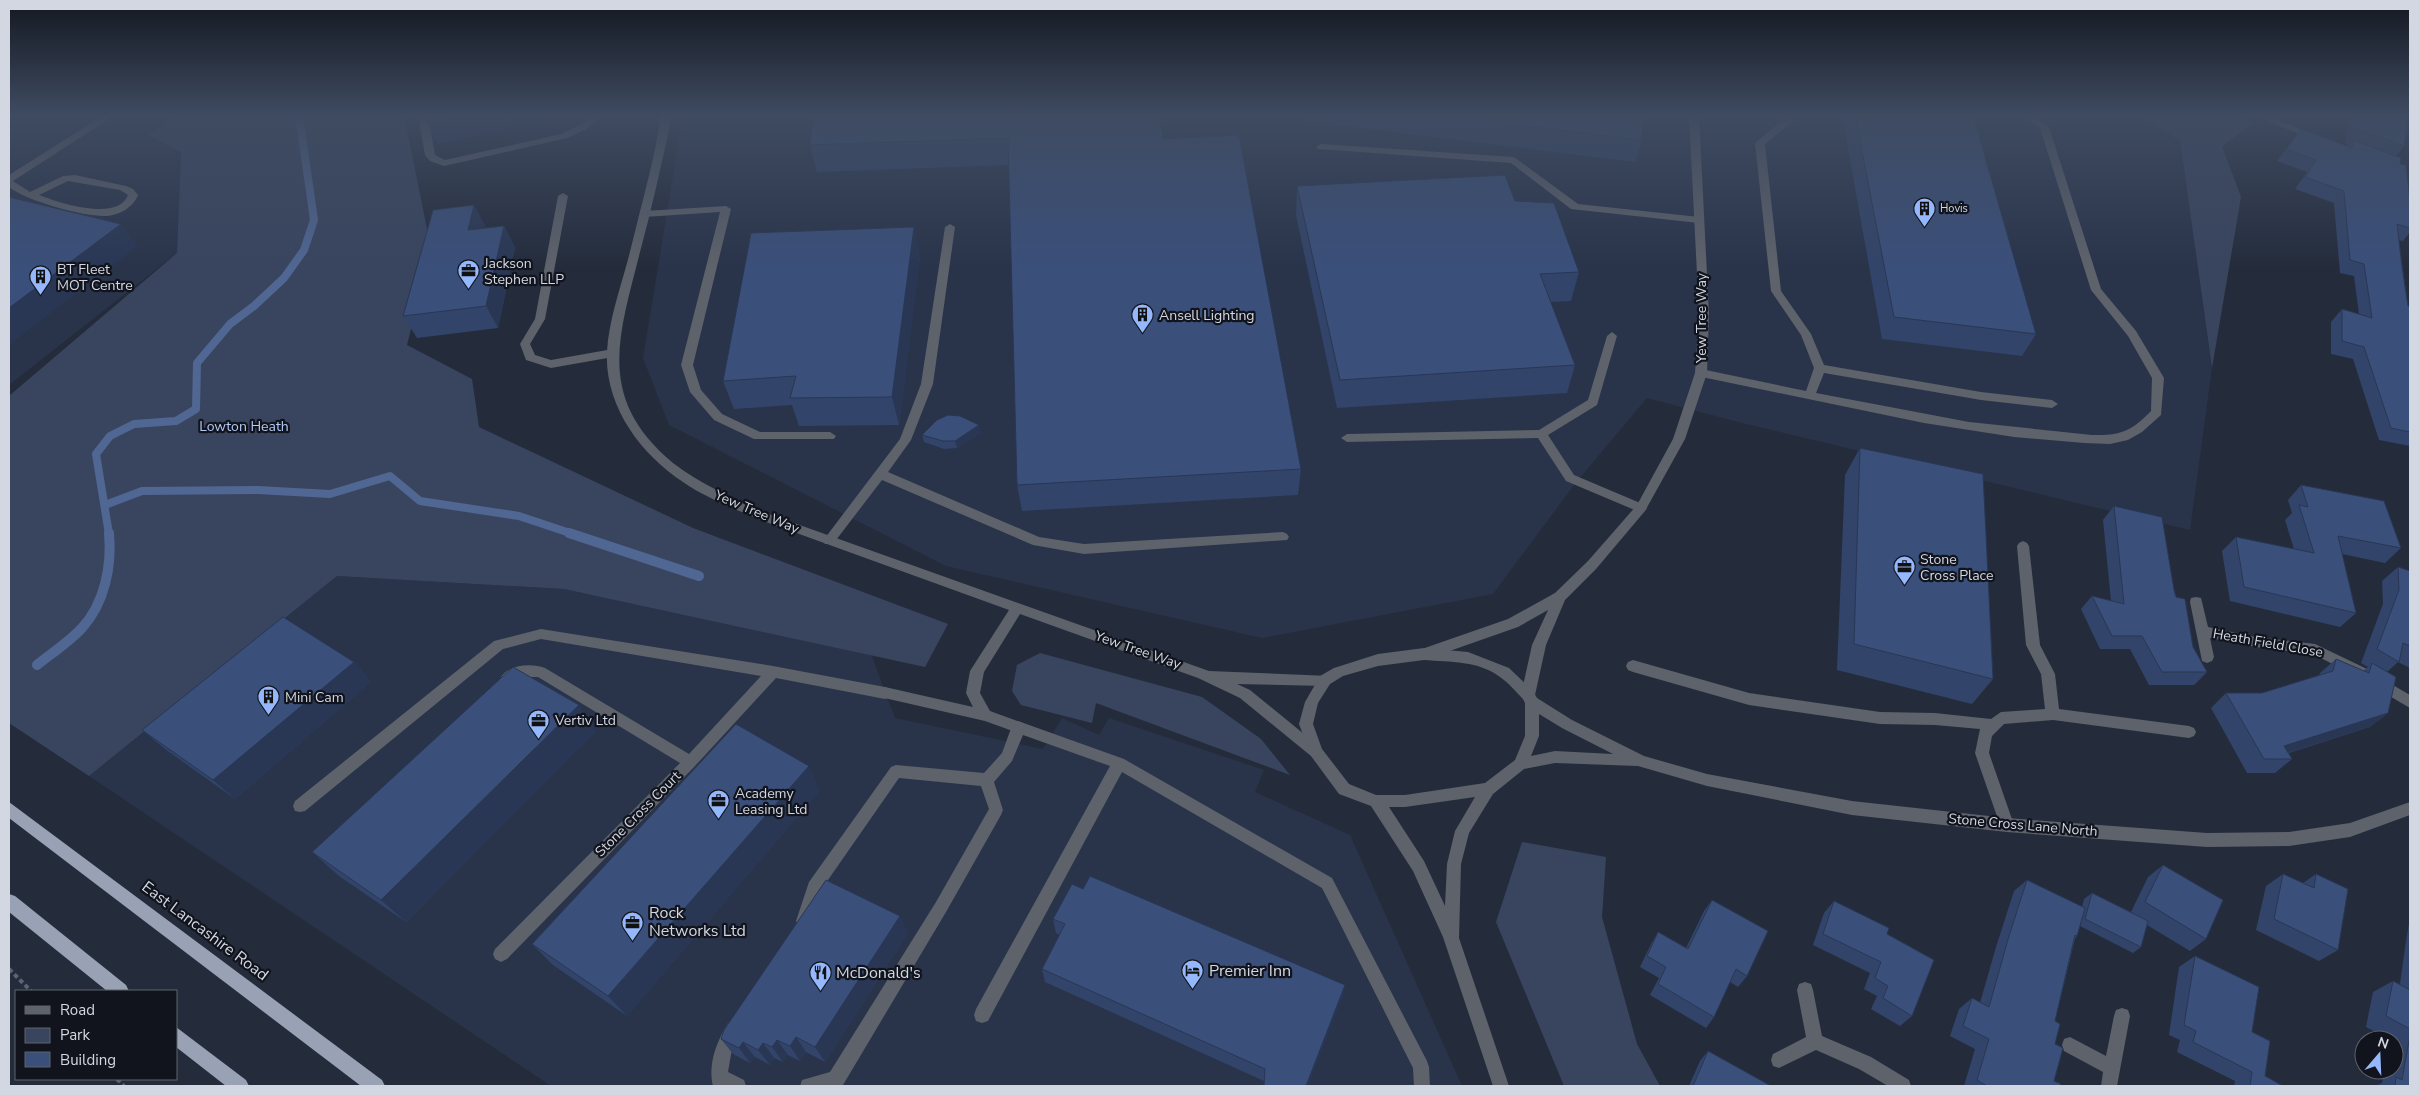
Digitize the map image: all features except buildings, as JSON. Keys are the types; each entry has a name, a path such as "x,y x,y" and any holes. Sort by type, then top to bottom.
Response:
{"highway":[{"name":"East Lancashire Road","path":"9,810 376,1086"},
{"path":"9,902 119,990"},
{"path":"178,1038 240,1086"}],"street":[{"path":"9,179 29,166"},
{"name":"Yew Tree Way","path":"655,166 618,316 613,353 615,386 630,420 657,455 677,473 706,490 762,516 1203,674 1245,694 1316,752"},
{"path":"1522,166 1575,207 1699,220"},
{"name":"Yew Tree Way","path":"1424,654 1513,623 1560,597 1592,565 1641,508 1679,439 1701,373 1704,314 1696,166"},
{"path":"1762,166 1776,291 1806,334 1820,368 1810,395"},
{"path":"1701,373 1810,395 1866,409 1955,424 2037,435 2100,439 2124,438 2144,426 2157,412 2158,378 2132,334 2096,290 2056,166"},
{"path":"9,183 16,190 30,196 104,213 116,211 126,205 132,200 133,195 130,191 123,188 75,178 58,181 30,196"},
{"path":"563,196 540,318 525,344 530,357 551,364 613,353"},
{"path":"644,214 726,209 687,365 696,392 718,417 758,436 830,436"},
{"path":"829,540 906,440 928,384 950,227"},
{"path":"1347,438 1541,434 1593,402 1612,336"},
{"path":"1820,368 1981,396 2052,404"},
{"path":"1541,434 1570,478 1641,508"},
{"path":"880,474 1037,542 1084,549 1283,537"},
{"path":"2024,546 2033,645 2048,674 2053,714"},
{"name":"Yew Tree Way","path":"1520,764 1532,736 1530,698 1539,645 1560,597"},
{"name":"Heath Field Close","path":"2196,602 2207,657"},
{"path":"984,715 973,693 977,671 1017,608"},
{"name":"Heath Field Close","path":"2202,631 2236,638 2315,649 2346,663 2410,702"},
{"path":"300,806 499,644 542,634 773,672 885,693 984,715 1118,763 1327,882 1421,1067 1422,1086"},
{"path":"1424,654 1378,660 1340,672 1325,680 1312,702 1306,724 1316,752 1344,789 1376,801 1405,801 1488,789"},
{"name":"Stone Cross Lane North","path":"1424,654 1468,658 1504,672 1530,698 1567,724 1641,761 1707,780 1852,808 2007,825 2207,840 2289,839 2350,830 2409,811"},
{"path":"1633,666 1749,699 1880,718 1935,719 1994,725"},
{"path":"493,690 514,674 530,670 540,672 690,762"},
{"name":"Stone Cross Court","path":"501,954 690,762 773,672"},
{"name":"Yew Tree Way","path":"1203,674 1242,679 1325,680"},
{"path":"2007,825 1982,753 1985,734 2001,718 2053,714 2189,732"},
{"path":"801,932 814,886 896,771 986,780 1001,769 1009,755 1018,727"},
{"name":"Stone Cross Lane North","path":"1520,764 1555,757 1641,761"},
{"path":"982,1015 1118,763"},
{"path":"1452,940 1454,864 1462,831 1488,789 1520,764"},
{"path":"808,1086 834,1083 941,907 996,810 986,780"},
{"path":"1376,801 1410,851 1430,888 1452,940 1500,1086"},
{"path":"1805,990 1815,1040"},
{"path":"2109,1086 2122,1016"},
{"path":"738,1086 720,1081 727,1040 743,1017"},
{"path":"1779,1060 1815,1040"},
{"path":"1815,1040 1864,1063 1903,1086"},
{"path":"2070,1045 2112,1068"}],"path":[{"path":"9,969 29,990"}],"shaded area":[{"path":"9,166 180,166 177,253 9,385"},
{"path":"675,166 2184,166 2212,368 2190,530 1738,422 1647,398 1574,485 1493,594 1262,638 946,566 669,425 643,358"},
{"path":"337,576 564,589 871,654 895,718 1043,749 1062,718 1099,735 1109,718 1264,770 1255,792 1350,835 1462,1086 551,1086 89,776"}],"green space":[{"name":"Lowton Heath","path":"180,166 414,166 431,249 407,345 472,379 479,427 693,528 948,624 925,667 564,589 337,576 89,776 9,723 9,396 177,253"},
{"path":"2184,166 2229,166 2241,197 2212,368"},
{"path":"1040,653 1202,697 1261,739 1290,775 1096,703 1092,723 1021,705 1012,691 1017,665"},
{"path":"1522,842 1606,857 1602,917 1637,1044 1660,1086 1564,1086 1496,922"}],"waterway":[{"path":"109,534 96,454 110,436 134,424 176,421 196,409 197,363 230,324 254,306 284,278 304,250 314,220 306,166"},
{"path":"105,505 142,491 258,490 330,494 390,476 420,501 519,516 573,534"},
{"path":"37,665 66,643 90,618 101,595 108,571 109,533"},
{"path":"569,533 699,576"}],"place":[{"name":"Hovis","path":"1924,227"},
{"name":"Jackson Stephen LLP","path":"468,290"},
{"name":"BT Fleet MOT Centre","path":"41,296"},
{"name":"Ansell Lighting","path":"1143,334"},
{"name":"Stone Cross Place","path":"1904,586"},
{"name":"Mini Cam","path":"269,716"},
{"name":"Vertiv Ltd","path":"539,739"},
{"name":"Academy Leasing Ltd","path":"719,820"},
{"name":"Rock Networks Ltd","path":"633,941"},
{"name":"Premier Inn","path":"1193,990"},
{"name":"McDonald's","path":"820,992"}]}
